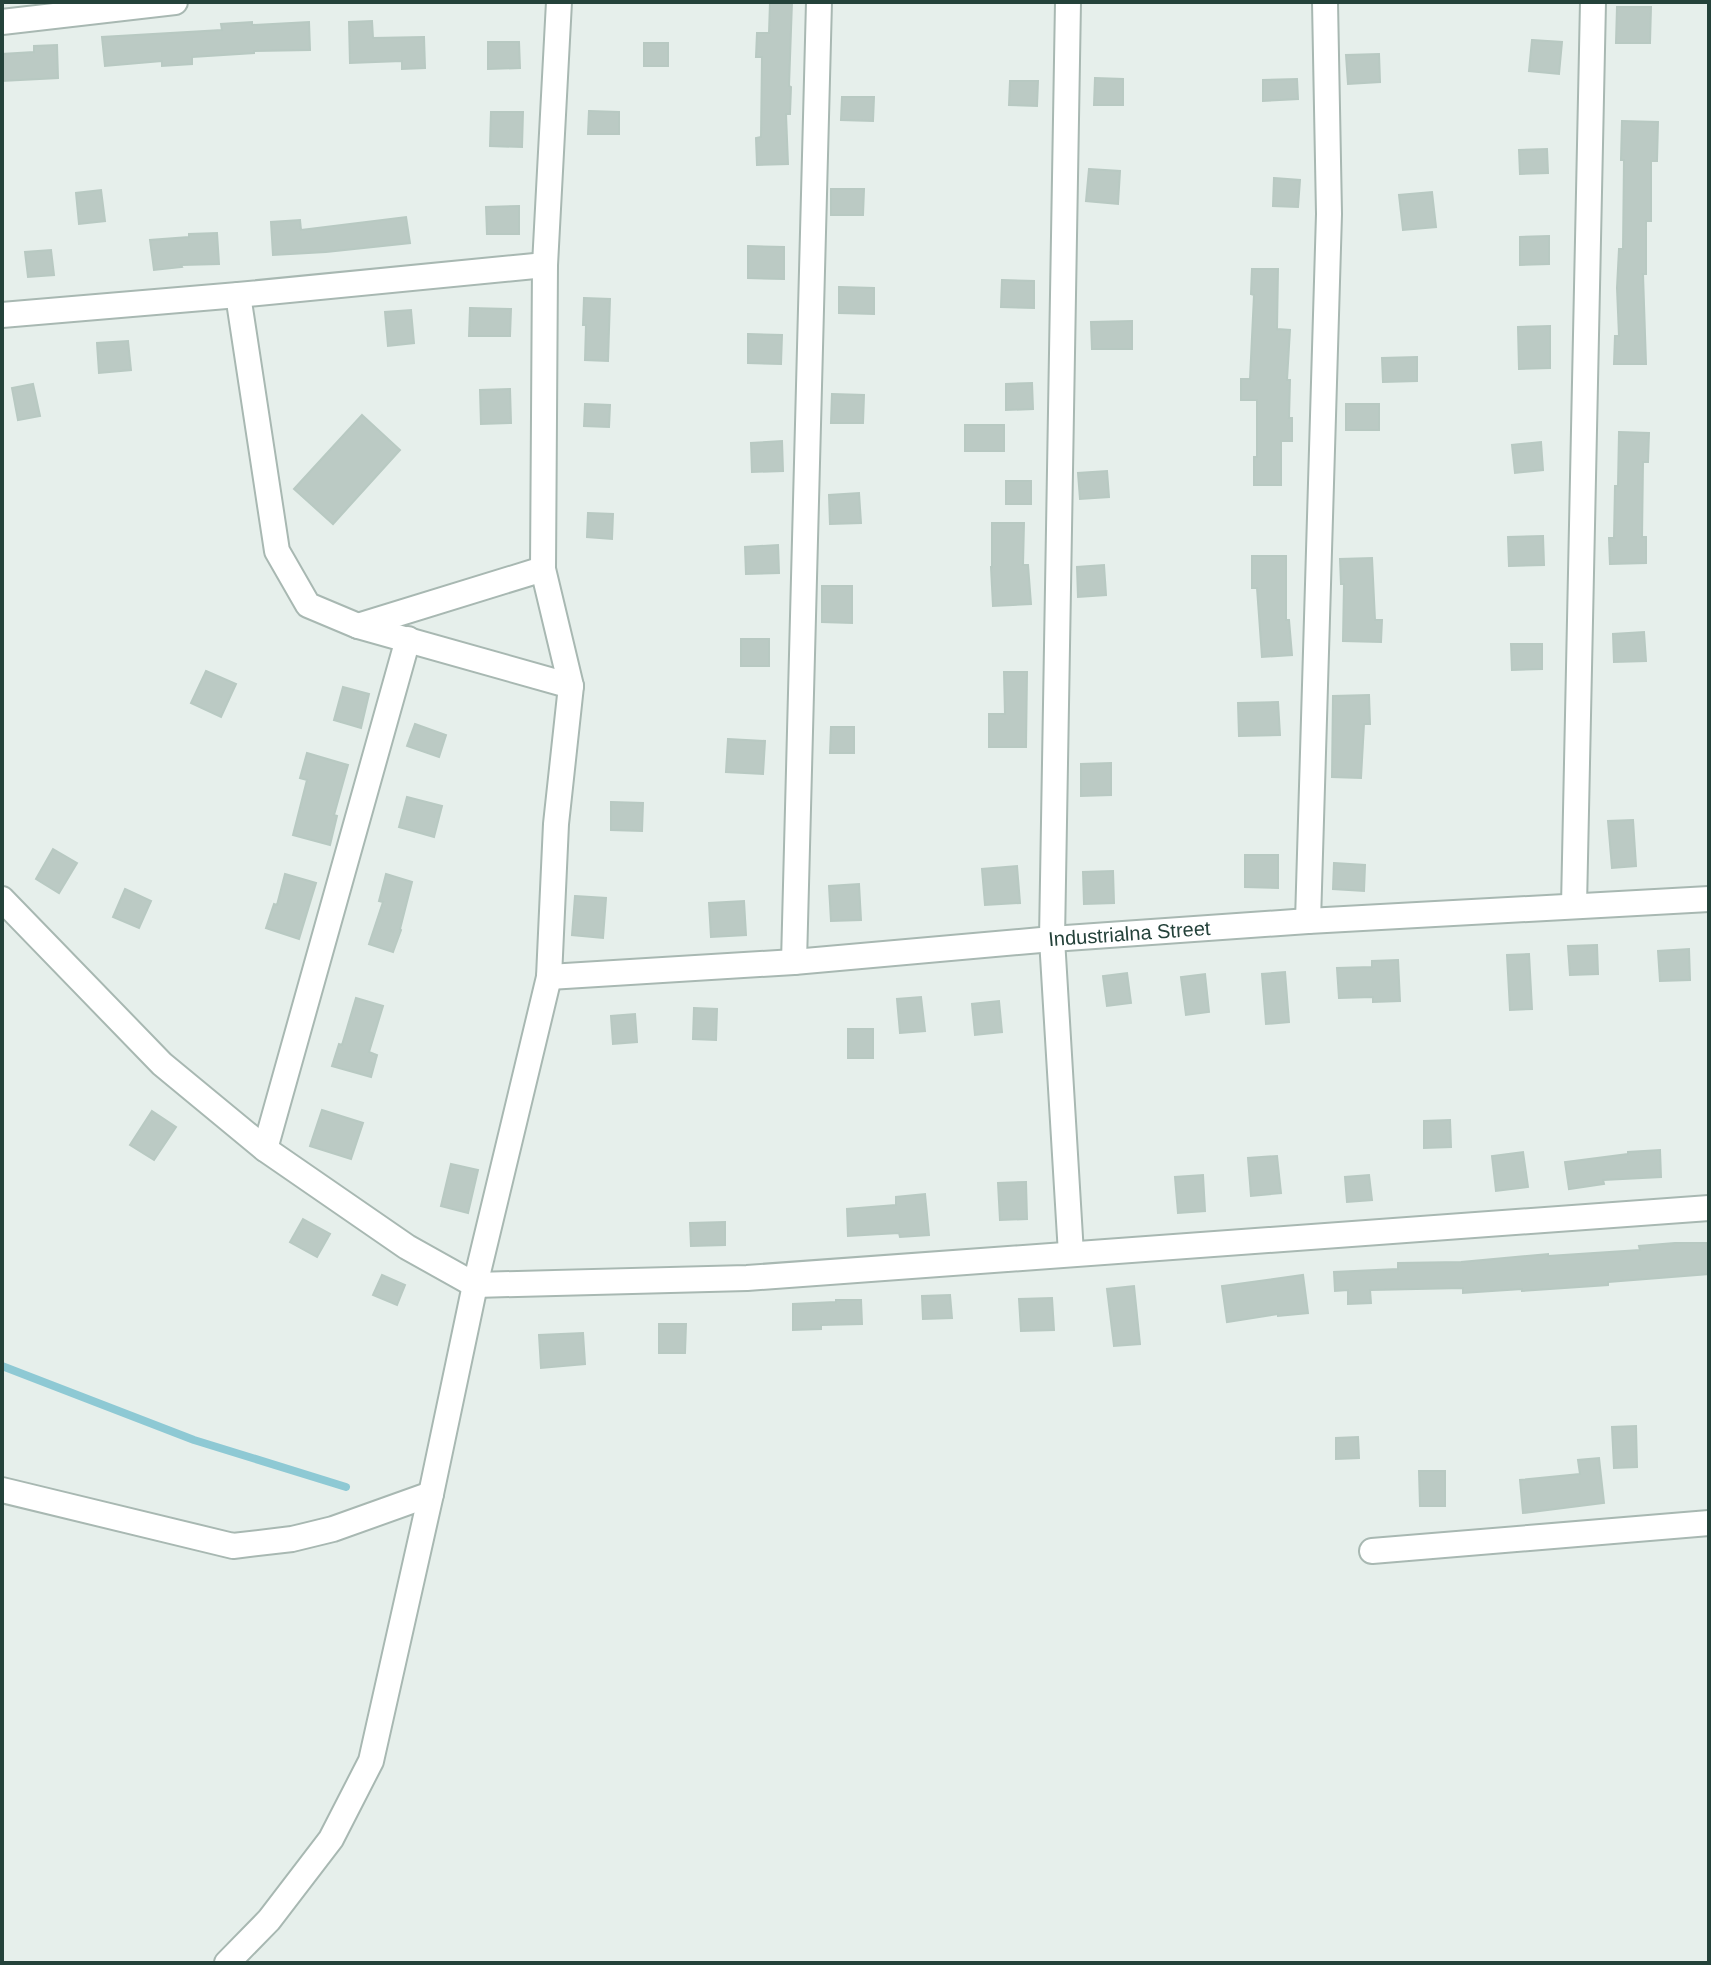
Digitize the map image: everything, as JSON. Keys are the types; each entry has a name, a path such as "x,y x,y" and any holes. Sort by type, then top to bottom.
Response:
{"street":[{"path":"2,22 175,2"},
{"path":"227,1963 269,1920 331,1839 371,1761 475,1285 549,977 556,824 571,686 543,569 545,265 559,2"},
{"path":"794,962 819,2"},
{"path":"1068,2 1052,939 1071,1254"},
{"path":"1308,921 1329,214 1325,2"},
{"path":"1574,906 1593,2"},
{"path":"2,315 545,265"},
{"path":"238,295 277,551 308,605 358,626 571,686"},
{"path":"358,626 543,569"},
{"path":"265,1149 408,639"},
{"path":"2,899 162,1064 265,1149 407,1247 475,1285 747,1278 1709,1208"},
{"name":"Industrialna Street","path":"549,977 794,962 1052,939 1308,921 1709,899"},
{"path":"2,1490 233,1546 292,1539 333,1529 431,1494"},
{"path":"1372,1551 1709,1523"}],"building":[{"path":"770,2 792,2 790,114 786,114 788,164 757,165 756,138 761,137 762,57 756,57 757,33 769,33"},
{"path":"1617,7 1651,7 1650,43 1616,43"},
{"path":"372,21 373,38 424,37 425,68 402,69 402,61 350,63 349,22"},
{"path":"252,22 252,25 309,22 310,50 192,57 192,64 162,66 162,61 105,66 102,37 222,30 221,24"},
{"path":"1532,40 1562,42 1559,74 1529,71"},
{"path":"488,42 519,42 520,68 488,69"},
{"path":"644,43 668,43 668,66 644,66"},
{"path":"57,45 58,78 2,81 2,54 34,52 34,46"},
{"path":"1379,54 1380,82 1348,84 1346,55"},
{"path":"1095,78 1123,79 1123,105 1094,105"},
{"path":"1297,79 1298,99 1263,101 1263,80"},
{"path":"1010,81 1038,81 1037,106 1009,105"},
{"path":"842,97 874,97 873,121 841,120"},
{"path":"589,111 619,112 619,134 588,134"},
{"path":"491,112 523,112 522,147 490,146"},
{"path":"1622,121 1658,122 1657,161 1651,161 1651,221 1646,221 1646,274 1643,274 1646,364 1614,364 1615,336 1619,336 1619,249 1623,249"},
{"path":"1547,149 1548,173 1520,174 1519,150"},
{"path":"1089,169 1120,171 1118,204 1086,201"},
{"path":"1274,178 1300,180 1298,207 1273,206"},
{"path":"831,189 864,189 863,215 831,215"},
{"path":"101,190 105,221 79,224 76,193"},
{"path":"1432,192 1436,227 1403,230 1399,195"},
{"path":"519,206 519,234 487,234 486,207"},
{"path":"406,217 410,243 273,255 271,222 300,220 301,230"},
{"path":"217,233 219,264 181,265 154,270 150,240"},
{"path":"1549,236 1549,264 1520,265 1520,237"},
{"path":"748,246 784,247 784,279 748,278"},
{"path":"51,250 54,275 28,277 25,252"},
{"path":"1252,269 1278,269 1277,329 1290,330 1287,380 1290,380 1292,441 1281,441 1281,485 1254,485 1257,400 1241,400 1241,379 1250,379 1254,295 1251,294"},
{"path":"1002,280 1034,281 1034,308 1001,307"},
{"path":"839,287 874,288 874,314 839,313"},
{"path":"584,298 610,299 608,361 585,360"},
{"path":"470,308 511,309 510,336 469,336"},
{"path":"411,310 414,343 388,346 385,312"},
{"path":"1132,321 1132,349 1092,349 1091,322"},
{"path":"1550,326 1550,368 1519,369 1518,327"},
{"path":"748,334 782,335 781,364 748,363"},
{"path":"128,341 131,370 99,373 97,343"},
{"path":"1417,357 1417,381 1383,382 1382,358"},
{"path":"1032,383 1033,409 1006,410 1006,384"},
{"path":"33,384 40,416 18,420 12,388"},
{"path":"510,389 511,423 481,424 480,390"},
{"path":"832,394 864,395 863,423 831,423"},
{"path":"585,404 610,405 609,427 584,426"},
{"path":"1346,404 1379,404 1379,430 1346,430"},
{"path":"362,415 400,450 333,524 294,489"},
{"path":"965,425 1004,425 1004,451 965,451"},
{"path":"1619,432 1649,433 1648,462 1643,462 1642,537 1646,537 1646,563 1610,564 1609,538 1614,538"},
{"path":"782,441 783,471 752,472 751,443"},
{"path":"1541,442 1543,470 1515,473 1512,445"},
{"path":"1107,471 1109,497 1080,499 1078,473"},
{"path":"1006,481 1031,481 1031,504 1006,504"},
{"path":"859,493 861,523 830,524 829,495"},
{"path":"588,513 613,514 612,539 587,537"},
{"path":"992,523 1024,523 1023,565 1028,565 1031,604 993,606"},
{"path":"1543,536 1544,565 1509,566 1508,537"},
{"path":"778,545 779,573 746,574 745,547"},
{"path":"1252,556 1286,556 1286,620 1289,620 1292,655 1262,657 1257,588 1252,588"},
{"path":"1372,558 1375,620 1382,620 1381,642 1343,641 1344,584 1341,584 1340,559"},
{"path":"1104,565 1106,595 1078,597 1077,567"},
{"path":"822,586 852,586 852,623 822,622"},
{"path":"1644,632 1646,661 1614,662 1613,634"},
{"path":"741,639 769,639 769,666 741,666"},
{"path":"1511,644 1542,644 1542,669 1512,670"},
{"path":"206,671 236,684 221,717 191,703"},
{"path":"1004,672 1027,672 1026,747 989,747 989,714 1005,714"},
{"path":"343,687 369,694 361,728 334,720"},
{"path":"1369,695 1370,724 1364,724 1361,778 1332,777 1333,696"},
{"path":"1278,702 1280,735 1239,736 1238,703"},
{"path":"415,724 446,735 439,757 407,746"},
{"path":"831,727 854,727 854,753 830,753"},
{"path":"728,739 765,741 763,774 726,772"},
{"path":"307,753 348,765 334,815 337,816 330,845 293,835 307,780 300,778"},
{"path":"1111,763 1111,795 1081,796 1081,764"},
{"path":"407,797 442,806 434,837 399,827"},
{"path":"611,802 643,803 642,831 611,830"},
{"path":"1633,820 1636,866 1612,868 1608,821"},
{"path":"53,849 77,863 59,893 36,879"},
{"path":"1245,855 1278,855 1278,888 1245,887"},
{"path":"1334,863 1365,865 1364,891 1333,889"},
{"path":"1017,866 1020,903 985,905 982,869"},
{"path":"1113,871 1114,903 1084,904 1083,872"},
{"path":"285,874 316,883 299,939 266,928 274,904 277,905"},
{"path":"386,874 412,882 393,952 369,944 383,902 379,901"},
{"path":"859,884 861,920 831,921 829,886"},
{"path":"125,889 151,901 139,928 113,917"},
{"path":"575,896 606,898 603,938 572,935"},
{"path":"744,901 746,935 711,937 709,903"},
{"path":"1597,945 1598,974 1570,975 1568,946"},
{"path":"1689,949 1690,980 1660,981 1658,951"},
{"path":"1529,954 1532,1009 1510,1010 1507,955"},
{"path":"1398,960 1400,1001 1373,1002 1373,997 1339,998 1337,968 1372,967 1372,961"},
{"path":"1285,972 1289,1022 1266,1024 1262,974"},
{"path":"1127,973 1131,1003 1107,1006 1103,976"},
{"path":"1205,974 1209,1012 1186,1015 1181,977"},
{"path":"921,997 925,1031 900,1033 897,999"},
{"path":"356,998 383,1006 369,1052 377,1055 371,1077 332,1066 339,1044 342,1045"},
{"path":"999,1001 1002,1032 975,1035 972,1004"},
{"path":"694,1008 717,1009 716,1040 693,1039"},
{"path":"635,1014 637,1042 613,1044 611,1016"},
{"path":"848,1029 873,1029 873,1058 848,1058"},
{"path":"322,1110 363,1123 351,1159 310,1146"},
{"path":"152,1111 176,1127 154,1160 130,1145"},
{"path":"1450,1120 1451,1147 1424,1148 1424,1121"},
{"path":"1660,1150 1661,1177 1603,1180 1604,1184 1569,1189 1565,1162"},
{"path":"1523,1152 1528,1187 1496,1191 1492,1156"},
{"path":"1277,1156 1281,1193 1251,1196 1248,1158"},
{"path":"451,1164 478,1170 468,1213 441,1206"},
{"path":"1203,1175 1205,1211 1178,1213 1175,1177"},
{"path":"1369,1175 1372,1200 1347,1202 1345,1177"},
{"path":"1026,1182 1027,1219 1000,1220 998,1183"},
{"path":"925,1194 929,1235 848,1236 847,1209 896,1205 896,1197"},
{"path":"303,1219 330,1234 317,1257 290,1242"},
{"path":"725,1222 725,1245 691,1246 690,1223"},
{"path":"1709,1243 1709,1274 1522,1291 1463,1293 1463,1288 1370,1290 1371,1303 1348,1304 1348,1290 1335,1291 1334,1272 1398,1269 1398,1263 1640,1250 1639,1246"},
{"path":"382,1275 405,1285 397,1305 373,1295"},
{"path":"1303,1275 1308,1313 1227,1322 1222,1286"},
{"path":"1134,1286 1140,1344 1114,1346 1107,1289"},
{"path":"950,1295 952,1318 923,1319 922,1296"},
{"path":"1052,1298 1054,1330 1021,1331 1019,1299"},
{"path":"861,1300 862,1324 821,1325 821,1329 793,1330 793,1304"},
{"path":"659,1324 686,1324 685,1353 659,1353"},
{"path":"583,1333 585,1364 541,1368 539,1335"},
{"path":"1636,1426 1637,1467 1614,1468 1612,1427"},
{"path":"1358,1437 1359,1458 1336,1459 1336,1438"},
{"path":"1599,1458 1604,1503 1523,1513 1520,1480 1580,1474 1578,1460"},
{"path":"1419,1471 1445,1471 1445,1506 1420,1506"}],"waterway":[{"path":"2,1366 194,1440 346,1487"}]}
